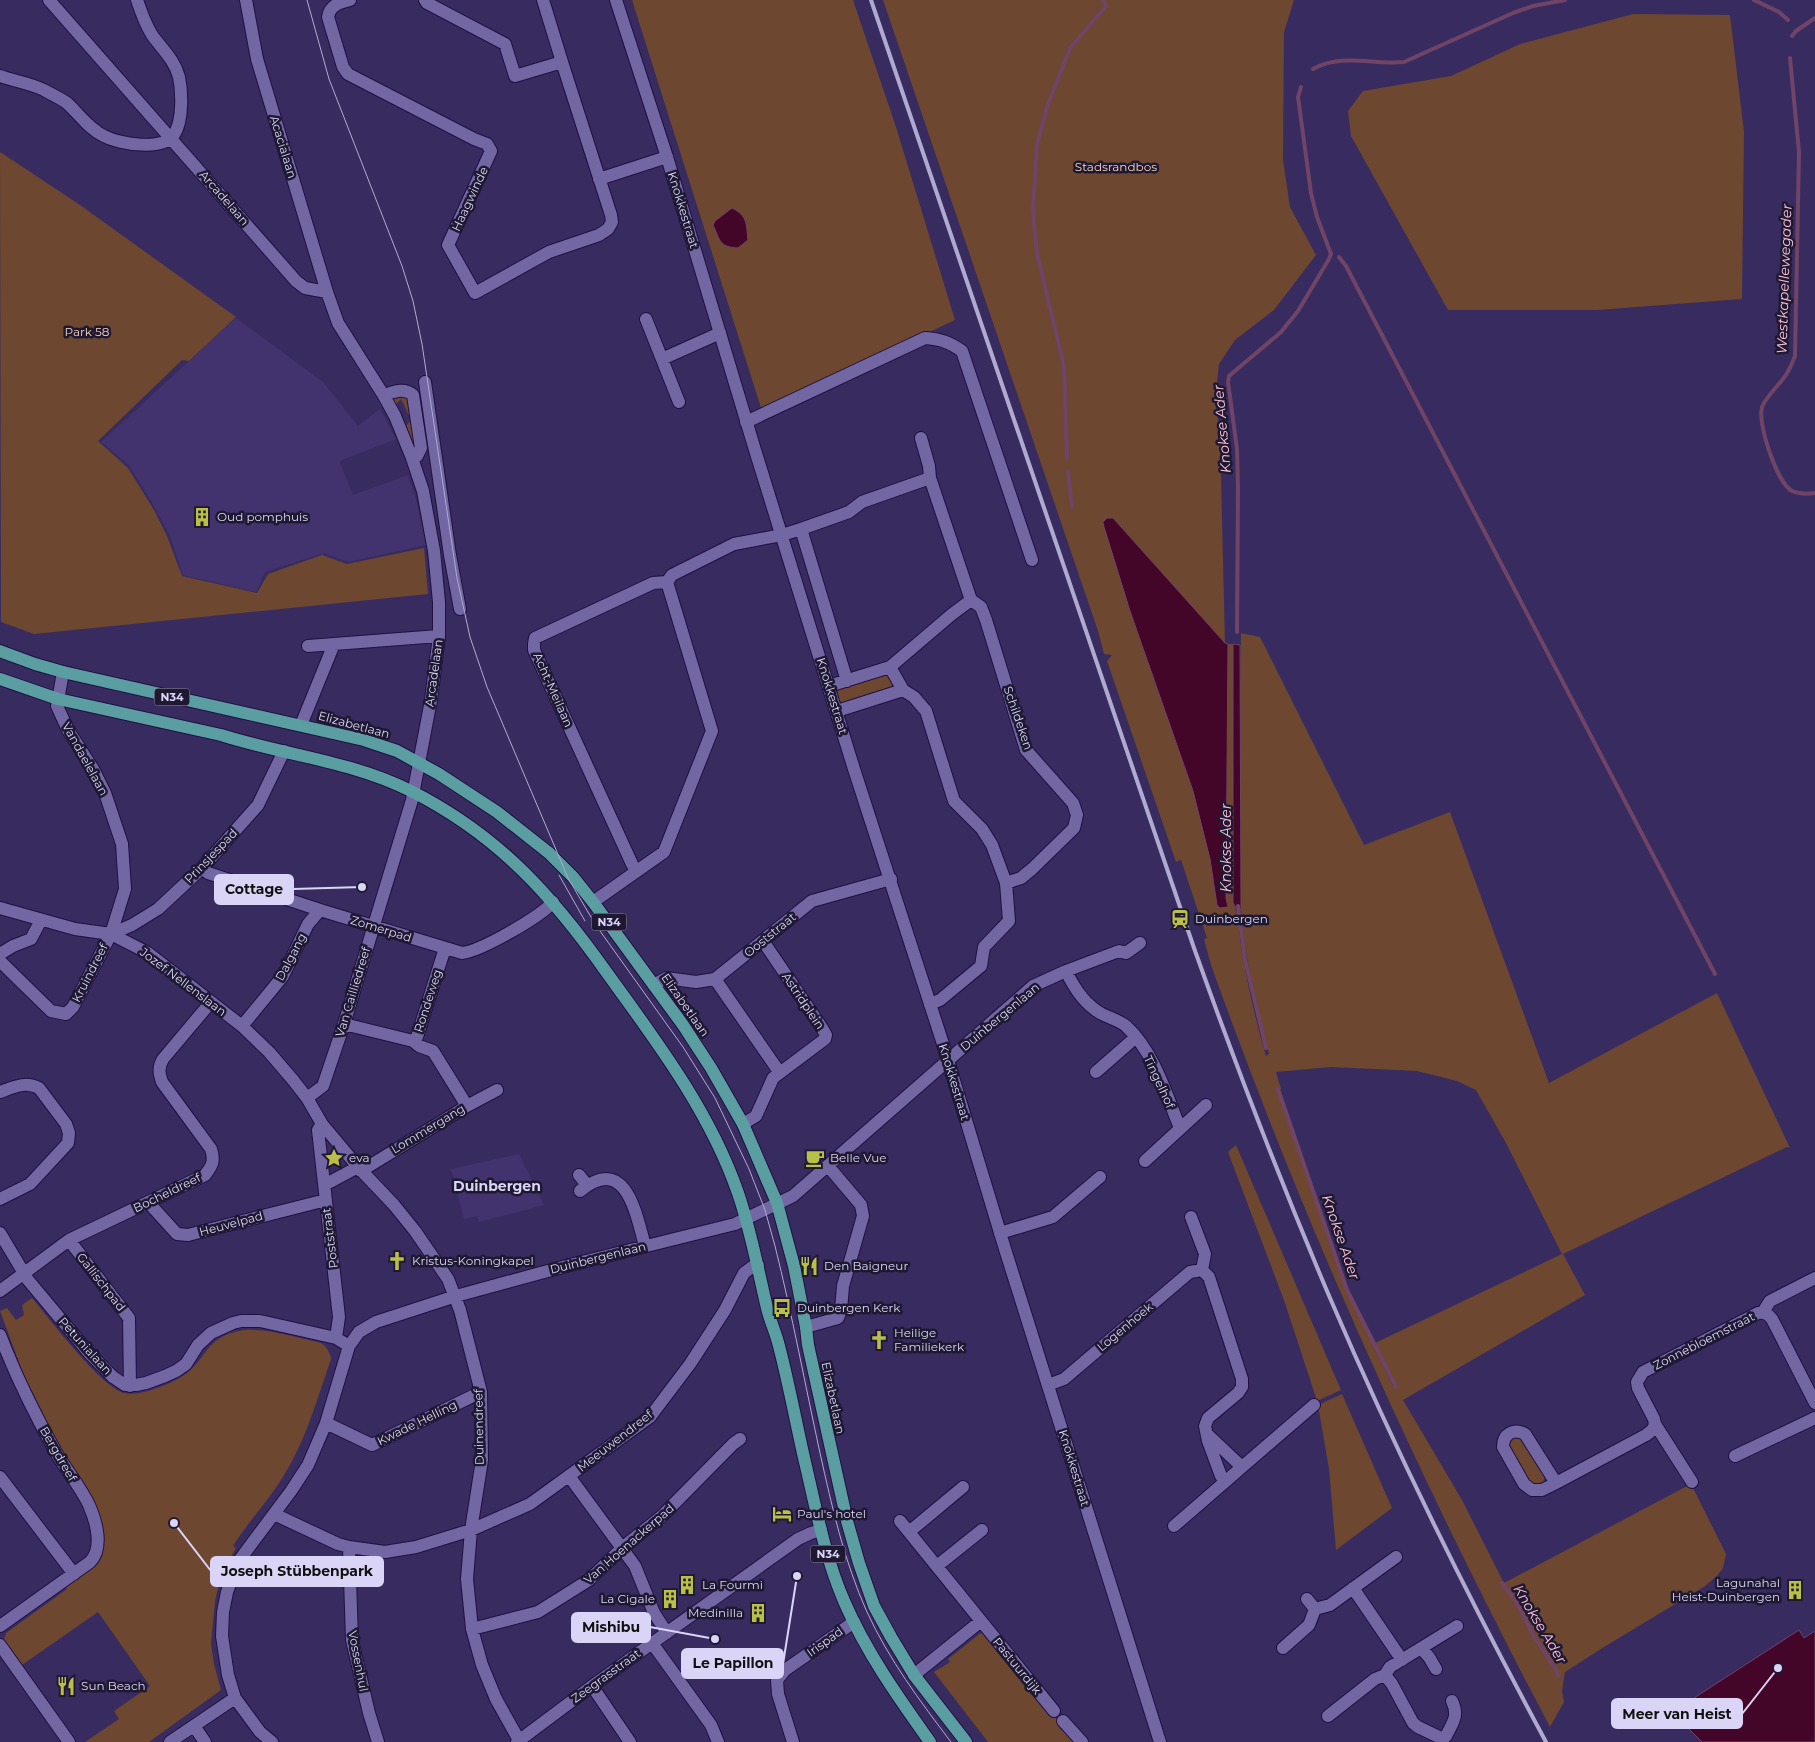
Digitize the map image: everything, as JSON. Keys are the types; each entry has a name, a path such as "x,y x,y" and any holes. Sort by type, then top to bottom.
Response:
{"main road":[{"name":"Elizabetlaan","path":"0,651 63,672 377,743 419,762 476,798 526,833 563,867 593,902 654,985 712,1068 743,1124 777,1203 794,1266 808,1345 847,1521 874,1606 890,1637 914,1675 961,1741"},
{"name":"N34","path":"0,679 58,699 221,735 246,743 362,771 414,792 457,818 519,866 553,902 572,924 608,973 688,1089 703,1114 722,1154 737,1190 746,1219 768,1313 779,1344 821,1530 832,1569 854,1622 893,1691 930,1742"}],"street":[{"name":"Arcadelaan","path":"49,0 172,137 296,281 305,288 327,292 338,323 384,396 398,422 423,491 438,583 439,636 431,700 414,792"},
{"path":"0,76 42,89 66,103 85,122 103,136 126,144 151,144 167,141 175,133 179,121 181,96 178,76 173,61 152,34 137,0"},
{"name":"Acacialaan","path":"246,0 257,59 327,292"},
{"name":"Haagwinde","path":"350,0 335,5 329,10 328,17 343,66 348,74 486,144 492,151 448,245 475,293 549,252 599,235 608,229 612,222 543,0"},
{"path":"425,0 427,3 505,44 515,76 562,62"},
{"name":"Knokkestraat","path":"616,0 667,157 746,422 891,879 1160,1742"},
{"path":"598,179 667,157"},
{"path":"646,319 679,402"},
{"path":"662,359 720,333"},
{"path":"746,422 925,338 937,338 950,342 962,351 1032,560"},
{"path":"425,382 460,609"},
{"path":"384,396 388,393 403,391 413,395 421,448 417,456 412,458"},
{"name":"Schildeken","path":"921,438 929,466 930,478 972,600 981,608 986,620 1026,750 1073,804 1077,815 1074,828 1032,869 1021,878 1006,882"},
{"path":"782,535 849,512 862,502 930,478"},
{"name":"Knokkestraat","path":"801,529 847,681"},
{"name":"Acht-Meilaan","path":"636,871 534,650 536,638 653,583 667,582 672,575 734,544 782,535"},
{"path":"438,583 456,579"},
{"path":"593,902 664,852 712,731 667,582"},
{"path":"829,686 890,667 951,615 972,600"},
{"path":"308,646 439,636"},
{"path":"301,726 334,644"},
{"path":"890,667 903,690 914,697 926,711 954,801 982,829 992,845 1006,882 1009,921 984,947 980,966 940,1000 930,1004"},
{"name":"Vandaelelaan","path":"63,672 57,706 68,730 106,793 122,844 125,889 111,934"},
{"path":"837,711 903,690"},
{"name":"Prinsjespad","path":"111,934 132,925 158,909 202,868 258,805 284,751"},
{"name":"Van Cailliedreef","path":"307,1098 323,1086 344,1024 414,792"},
{"name":"Zomerpad","path":"202,868 208,873 320,910 462,953 471,952 541,913 553,902"},
{"name":"Ooststraat","path":"714,979 812,901 891,879"},
{"name":"Jozef Nellenslaan","path":"0,908 74,929 111,934 148,954 242,1026 269,1052 307,1098"},
{"name":"Dalgang","path":"242,1026 283,976 308,924 320,910"},
{"path":"0,954 31,938 41,920"},
{"name":"Kruindreef","path":"0,961 51,1011 66,1014 73,1007 111,934"},
{"name":"Astridplein","path":"743,1124 756,1116 773,1078 826,1039 826,1035 764,940"},
{"name":"Duinbergenlaan","path":"272,1742 260,1732 235,1698 227,1673 224,1653 223,1612 227,1592 238,1562 308,1465 326,1423 349,1346 359,1332 369,1325 456,1296 570,1265 735,1224 793,1196 1033,986 1119,951 1126,953 1140,943"},
{"name":"Rondeweg","path":"344,1024 413,1041 417,1037 445,948"},
{"name":"Tingelhof","path":"1066,971 1084,1001 1100,1013 1125,1025 1136,1037 1151,1059 1180,1128"},
{"path":"654,985 666,978 696,982 714,979 780,1073"},
{"name":"Bocheldreef","path":"0,1291 69,1240 205,1175 212,1167 214,1157 211,1150 162,1082 159,1074 159,1065 163,1059 211,1002"},
{"path":"1096,1072 1136,1037"},
{"path":"413,1041 419,1046 433,1051 467,1106"},
{"path":"0,1092 22,1084 33,1085 39,1088 66,1124 68,1133 68,1143 30,1184 0,1199"},
{"name":"Lommergang","path":"359,1169 497,1090"},
{"name":"Duinendreef","path":"307,1098 322,1124 359,1169 394,1205 415,1231 448,1279 456,1296 481,1392 482,1460 471,1530 467,1579 472,1629 482,1665 496,1699 519,1741"},
{"path":"1145,1161 1206,1105"},
{"name":"Poststraat","path":"322,1124 318,1130 339,1317 336,1338"},
{"path":"806,1327 838,1318 842,1310 843,1286 864,1216 856,1197 828,1166"},
{"path":"324,1183 359,1169"},
{"path":"1000,1233 1053,1216 1100,1177"},
{"path":"582,1183 609,1179 618,1182 625,1188 645,1246"},
{"name":"Heuvelpad","path":"148,1202 177,1234 188,1235 326,1200"},
{"path":"1191,1217 1205,1254 1202,1270 1209,1277 1242,1379 1242,1387 1238,1393 1208,1418 1205,1426 1221,1476 1226,1481"},
{"name":"Petunialaan","path":"0,1234 24,1274 89,1354 118,1382 130,1386"},
{"name":"Gallischpad","path":"69,1240 129,1318 130,1386"},
{"name":"Meeuwendreef","path":"274,1514 338,1544 385,1552 416,1547 471,1530 530,1504 650,1417 690,1364 725,1310 744,1272 758,1266"},
{"name":"Logenhoek","path":"1048,1385 1064,1379 1190,1272 1202,1270"},
{"name":"Zonnebloemstraat","path":"1763,1312 1770,1301 1815,1278"},
{"name":"Zonnebloemstraat","path":"1692,1482 1655,1424 1638,1388 1637,1382 1643,1372 1763,1312 1768,1314 1772,1320 1815,1403"},
{"path":"130,1386 166,1376 176,1371 186,1364 198,1345 211,1333 234,1323 260,1321 336,1338 349,1346"},
{"name":"Bergdreef","path":"0,1335 37,1416 58,1456 88,1504 92,1515 98,1540 97,1553 90,1562 77,1572"},
{"name":"Kwade Helling","path":"326,1423 372,1445 481,1392"},
{"path":"1174,1526 1314,1405"},
{"path":"1735,1456 1815,1418"},
{"path":"1556,1483 1525,1434 1516,1431 1504,1438 1503,1447 1527,1488 1537,1491 1556,1483 1646,1435 1655,1424"},
{"path":"1206,1434 1242,1467"},
{"name":"Van Hoenackerpad","path":"472,1629 538,1612 589,1580 622,1548 662,1516 740,1439"},
{"path":"569,1476 635,1566 654,1613 667,1634"},
{"path":"0,1477 77,1572 0,1626"},
{"path":"909,1532 963,1487"},
{"name":"Pastuurdijk","path":"900,1521 1054,1711"},
{"name":"Zeegrasstraat","path":"519,1741 592,1686 798,1539 811,1532 821,1530"},
{"path":"936,1566 982,1530"},
{"name":"Vossenhul","path":"349,1547 352,1640 369,1713 378,1742"},
{"path":"1283,1648 1309,1625 1311,1604 1330,1604 1396,1557"},
{"path":"1353,1588 1402,1660"},
{"path":"914,1675 981,1621"},
{"name":"Irispad","path":"793,1742 778,1694 777,1680 785,1670 854,1622"},
{"path":"1328,1716 1375,1679 1385,1675 1390,1667 1457,1626"},
{"path":"652,1643 711,1725 718,1742"},
{"path":"0,1645 69,1742"},
{"path":"1421,1648 1436,1669"},
{"path":"1385,1675 1392,1684 1413,1723 1442,1740 1446,1736 1456,1715 1456,1709 1452,1701"},
{"path":"592,1686 630,1742"},
{"path":"170,1742 235,1698"},
{"path":"1063,1721 1082,1742"},
{"path":"194,1726 205,1742"}],"shaded area":[{"path":"236,318 323,382 358,426 380,409 396,439 340,461 340,463 353,495 408,475 416,499 426,545 348,562 324,553 265,572 256,592 183,575 170,536 129,465 101,442"},
{"path":"519,1154 544,1205 479,1222 477,1216 464,1219 451,1169"}],"green space":[{"path":"632,0 853,0 896,127 955,320 762,411"},
{"name":"Stadsrandbos","path":"883,0 1294,0 1284,32 1283,160 1290,207 1316,255 1274,310 1235,340 1219,364 1215,400 1220,435 1225,643 1113,518 1103,522 1130,611 1193,791 1210,859 1217,905 1228,907 1226,898 1228,644 1233,644 1233,903 1238,920 1250,991 1266,1056 1269,1054 1245,947 1241,910 1239,743 1241,633 1260,637 1364,845 1450,812 1549,1083 1717,993 1790,1148 1787,1147 1563,1254 1585,1295 1403,1400 1462,1500 1504,1583 1691,1484 1726,1554 1723,1568 1705,1586 1565,1672 1562,1691 1564,1702 1550,1727 1455,1541 1410,1447 1325,1257 1247,1063 1211,965 1204,939 1207,938 1181,860 1176,862 1107,661 1112,655 1104,654 1098,631","holes":["1331,1067 1417,1071 1457,1081 1476,1090 1506,1143 1562,1254 1375,1343 1395,1385 1393,1386 1346,1288 1278,1090 1281,1089 1276,1072"]},
{"path":"1633,14 1730,15 1744,132 1742,299 1597,310 1448,310 1351,136 1348,111 1363,91 1451,76 1520,44"},
{"name":"Park 58","path":"0,152 80,205 236,317 189,361 182,360 98,441 128,468 154,510 167,536 182,576 257,593 268,574 322,555 347,564 424,548 428,594 34,634 1,622"},
{"path":"396,397 410,398 417,449 414,449 405,427 411,420 401,399 394,406 393,401"},
{"path":"886,673 890,675 893,688 843,704 840,701 839,688"},
{"path":"1236,1145 1341,1390 1317,1401 1285,1303 1228,1152"},
{"path":"32,1298 89,1365 114,1388 124,1393 131,1394 148,1391 174,1381 194,1367 208,1348 220,1338 239,1331 268,1331 321,1343 327,1348 331,1356 310,1420 291,1463 277,1486 233,1546 236,1548 221,1575 215,1601 211,1644 221,1690 149,1742 85,1742 119,1719 114,1711 150,1686 98,1612 22,1665 4,1640 6,1633 67,1589 64,1585 95,1563 91,1499 55,1438 23,1373 0,1311 7,1308 16,1320 24,1315 22,1305"},
{"path":"1342,1394 1392,1508 1336,1550 1329,1469 1318,1405"},
{"path":"1519,1436 1545,1476 1542,1485 1531,1485 1512,1454 1509,1442 1511,1438"},
{"path":"982,1632 1077,1742 988,1742 934,1672 950,1662 948,1659"}],"water":[{"path":"732,208 744,217 746,225 748,240 738,248 723,244 713,225 715,221"},
{"path":"1107,518 1113,518 1225,643 1228,644 1226,898 1228,907 1220,908 1217,905 1210,859 1193,791 1130,611 1104,527 1103,522"},
{"path":"1233,644 1240,645 1241,910 1237,909 1233,903"},
{"path":"1799,1630 1804,1638 1815,1631 1815,1742 1702,1742 1684,1724 1677,1714 1694,1698"}],"waterway":[{"path":"1067,458 1064,366 1038,258 1035,236 1033,208 1037,144 1047,107 1070,48 1106,6 1103,0"},
{"name":"Knokse Ader","path":"1313,69 1324,64 1346,61 1404,62 1513,13 1533,6 1565,0"},
{"name":"Knokse Ader","path":"1754,0 1779,12 1788,20"},
{"name":"Knokse Ader","path":"1792,36 1815,18"},
{"name":"Westkapellewegader","path":"1790,58 1799,152 1795,356 1787,374 1764,403 1761,415 1765,438 1780,477 1786,486 1798,493 1815,493"},
{"name":"Knokse Ader","path":"1237,632 1237,449 1228,382 1229,376 1281,332 1298,311 1331,254 1317,217 1311,193 1298,97 1301,87"},
{"path":"1339,257 1346,266 1715,974"},
{"path":"1068,471 1072,507"},
{"name":"Knokse Ader","path":"1238,906 1245,960 1266,1048"},
{"name":"Knokse Ader","path":"1278,1089 1347,1290 1396,1387"},
{"name":"Knokse Ader","path":"1502,1583 1517,1603 1533,1635 1557,1671 1558,1676"}],"tram line":[{"path":"307,0 329,79 402,266 413,301 422,344 457,578 470,637 487,687 568,878 595,924 683,1047 715,1098 749,1169 765,1210 775,1246 829,1493 839,1534 859,1593 885,1647 917,1696 951,1742"},
{"path":"559,875 585,921"}],"railway":[{"path":"871,0 1194,948 1259,1124 1330,1298 1406,1467 1488,1633 1546,1742"}],"place":[{"name":"Oud pomphuis","path":"202,517"},
{"name":"Cottage","path":"362,887"},
{"name":"Duinbergen","path":"1180,919"},
{"name":"eva","path":"334,1158"},
{"name":"Belle Vue","path":"815,1158"},
{"name":"Kristus-Koningkapel","path":"397,1261"},
{"name":"Den Baigneur","path":"809,1266"},
{"name":"Duinbergen Kerk","path":"782,1308"},
{"name":"Heilige Familiekerk","path":"879,1340"},
{"name":"Paul's hotel","path":"782,1514"},
{"name":"Joseph Stübbenpark","path":"174,1523"},
{"name":"Le Papillon","path":"797,1576"},
{"name":"La Fourmi","path":"687,1585"},
{"name":"Lagunahal Heist-Duinbergen","path":"1795,1590"},
{"name":"La Cigale","path":"670,1599"},
{"name":"Medinilla","path":"758,1613"},
{"name":"Mishibu","path":"715,1639"},
{"name":"Meer van Heist","path":"1778,1668"},
{"name":"Sun Beach","path":"66,1686"}],"district":[{"name":"Duinbergen","path":"497,1186"}]}
